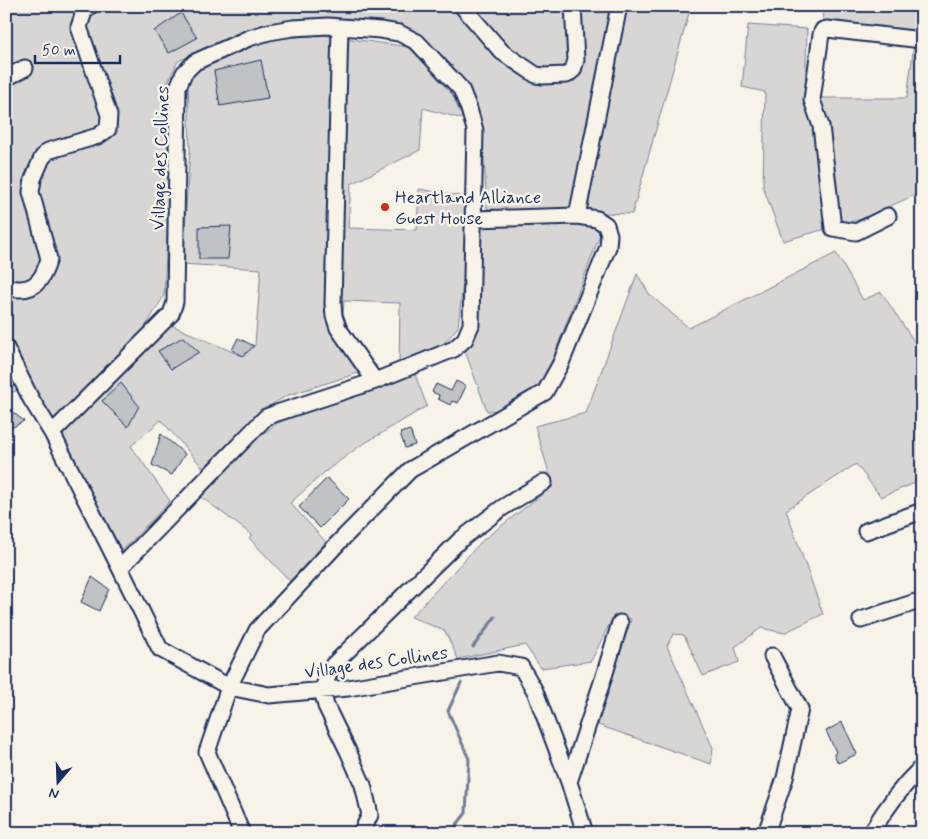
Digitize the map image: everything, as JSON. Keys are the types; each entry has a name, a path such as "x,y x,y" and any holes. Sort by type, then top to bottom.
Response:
{"street":[{"path":"6,286 11,289 25,290 38,283 46,270 48,259 31,192 33,179 42,158 48,152 98,136 108,129 109,115 79,27 84,12 90,6"},
{"path":"462,6 502,52 536,75 543,76 567,75 573,70 576,60 573,6"},
{"path":"577,216 618,11 617,6"},
{"name":"Village des Collines","path":"120,568 266,418 376,381 454,349 465,339 471,325 475,130 461,89 416,42 399,34 380,30 328,26 293,28 249,38 195,62 184,73 178,87 175,302 171,314 52,433 160,649 229,687 269,696 348,688 498,663 521,667 535,691 569,782 585,833"},
{"path":"340,27 334,316 338,328 376,381"},
{"path":"888,216 856,232 833,228 821,126 812,100 821,34 823,30 827,29 922,40"},
{"path":"6,78 25,68"},
{"path":"242,833 207,752 229,687 257,630 340,541 410,470 545,392 561,363 608,248 609,234 606,224 597,219 577,216 473,219"},
{"path":"6,348 31,399 52,433"},
{"path":"361,833 370,815 363,785 326,706 322,690 333,665 460,540 502,508 544,482"},
{"path":"866,531 922,511"},
{"path":"861,620 922,600"},
{"path":"569,782 620,623"},
{"path":"766,833 785,778 800,709 772,656"},
{"path":"871,833 879,819 910,778 922,767"}],"shaded area":[{"path":"6,6 691,6 632,214 487,209 482,125 466,83 426,42 395,25 332,19 262,25 178,61 166,86 169,191 164,296 142,332 52,421 43,435 18,390 6,395"},
{"path":"822,6 922,6 922,33 823,23"},
{"path":"748,25 807,29 805,94 823,98 907,98 915,36 922,38 922,192 861,219 783,241 763,187 765,92 742,87"},
{"path":"323,35 409,47 452,94 463,119 423,108 420,150 351,184 348,228 417,230 419,189 465,197 468,208 464,274 458,327 439,349 399,368 400,303 344,301 343,313 348,327 366,357 377,366 286,396 263,410 203,468 161,420 131,446 170,501 122,551 61,435 171,325 242,356 255,345 261,269 182,264 190,150 188,79 195,69 269,39"},
{"path":"586,222 596,227 600,235 552,361 539,385 500,410 487,411 465,351 473,340 478,325 481,230 486,225"},
{"path":"836,253 863,300 881,292 922,353 922,480 881,497 856,464 786,510 823,614 784,633 761,628 735,647 739,662 703,676 684,635 673,634 667,646 713,748 711,764 598,725 631,619 614,615 591,661 541,668 525,645 458,659 445,631 411,617 483,540 553,486 535,426 586,413 637,274 650,295 689,328"},
{"path":"414,372 427,406 360,446 326,471 290,503 326,542 290,581 249,538 252,535 200,496 243,450 277,423"}],"building":[{"path":"181,13 197,38 169,53 154,31"},
{"path":"261,60 268,98 220,106 214,71"},
{"path":"231,226 228,259 199,259 199,227"},
{"path":"183,337 199,352 171,369 158,351"},
{"path":"238,338 254,346 243,356 232,350"},
{"path":"456,381 466,386 458,403 452,401 450,405 438,399 439,395 432,392 436,384 451,391"},
{"path":"121,383 139,406 128,427 102,401"},
{"path":"6,407 24,421 6,431"},
{"path":"410,430 415,445 405,448 400,433"},
{"path":"161,434 185,454 172,475 152,465"},
{"path":"327,478 349,499 320,528 299,507"},
{"path":"92,577 109,589 99,611 81,602"},
{"path":"842,722 857,754 838,763 834,754 836,752 826,731"}],"waterway":[{"path":"473,647 495,617"},
{"path":"456,833 455,827 466,813 469,759 448,711 461,683"}],"place":[{"name":"Heartland Alliance Guest House","path":"385,207"}]}
